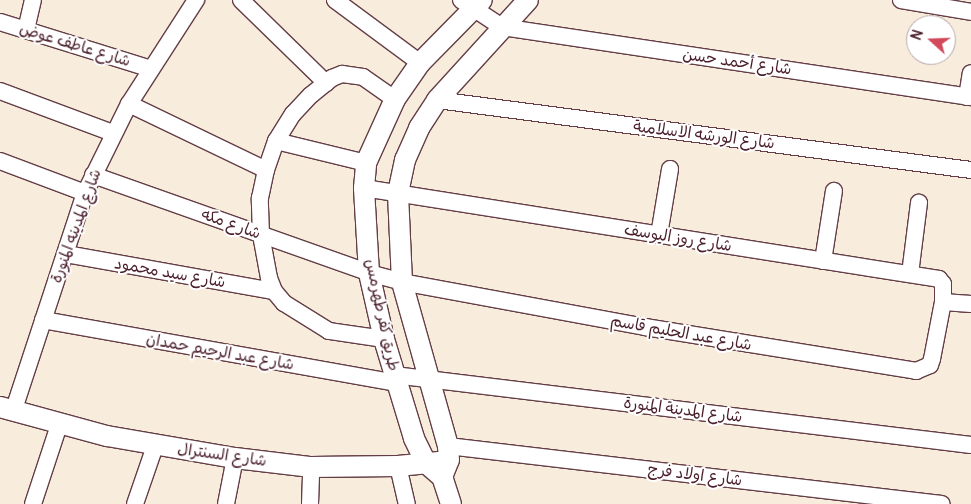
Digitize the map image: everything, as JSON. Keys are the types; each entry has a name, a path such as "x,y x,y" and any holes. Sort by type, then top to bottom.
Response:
{"street":[{"path":"26,30 33,0"},
{"name":"شارع المدينه المنورة","path":"6,410 43,320 85,192 129,104 196,0"},
{"path":"241,0 326,83"},
{"path":"335,0 420,63"},
{"name":"طريق كفر طهرمس","path":"451,504 447,461 429,379 402,282 398,193 405,160 419,128 437,100 528,0"},
{"path":"901,0 971,12"},
{"path":"472,3 502,27"},
{"name":"طريق كفر طهرمس","path":"447,461 426,463 414,438 396,379 384,338 369,273 364,188 366,163 395,99 420,63 472,3"},
{"name":"شارع عاطف عوض","path":"0,22 151,69"},
{"name":"شارع أحمد حسن","path":"502,27 969,97"},
{"path":"969,97 971,73"},
{"path":"384,338 328,331 284,303 274,291 269,278 261,235 260,198 266,170 276,141 293,114 311,94 326,83 342,74 352,74 363,77 395,99"},
{"path":"0,91 113,133"},
{"name":"شارع الورشه الاسلامية","path":"437,100 971,170"},
{"path":"129,104 266,170"},
{"path":"276,141 366,163"},
{"path":"0,161 85,192"},
{"path":"659,235 670,169"},
{"name":"شارع مكه","path":"93,175 369,273"},
{"name":"شارع روز اليوسف","path":"364,188 939,279 943,284 943,302"},
{"path":"823,261 834,191"},
{"path":"910,274 919,203"},
{"name":"شارع سيد محمود","path":"66,254 274,291"},
{"name":"شارع عبد الحليم قاسم","path":"369,273 402,282 645,327 916,371 924,370 930,365 943,302"},
{"path":"943,302 971,304"},
{"name":"شارع عبد الرحيم حمدان","path":"43,320 396,379"},
{"name":"شارع المدينة المنورة","path":"396,379 429,379 971,445"},
{"name":"شارع السنترال","path":"6,410 59,425 155,446 235,458 312,467 398,466 426,463"},
{"path":"33,504 59,425"},
{"path":"135,504 155,446"},
{"path":"226,504 235,458"},
{"name":"شارع اولاد فرج","path":"447,461 942,504"},
{"path":"398,466 407,504"},
{"path":"310,504 312,467"}]}
